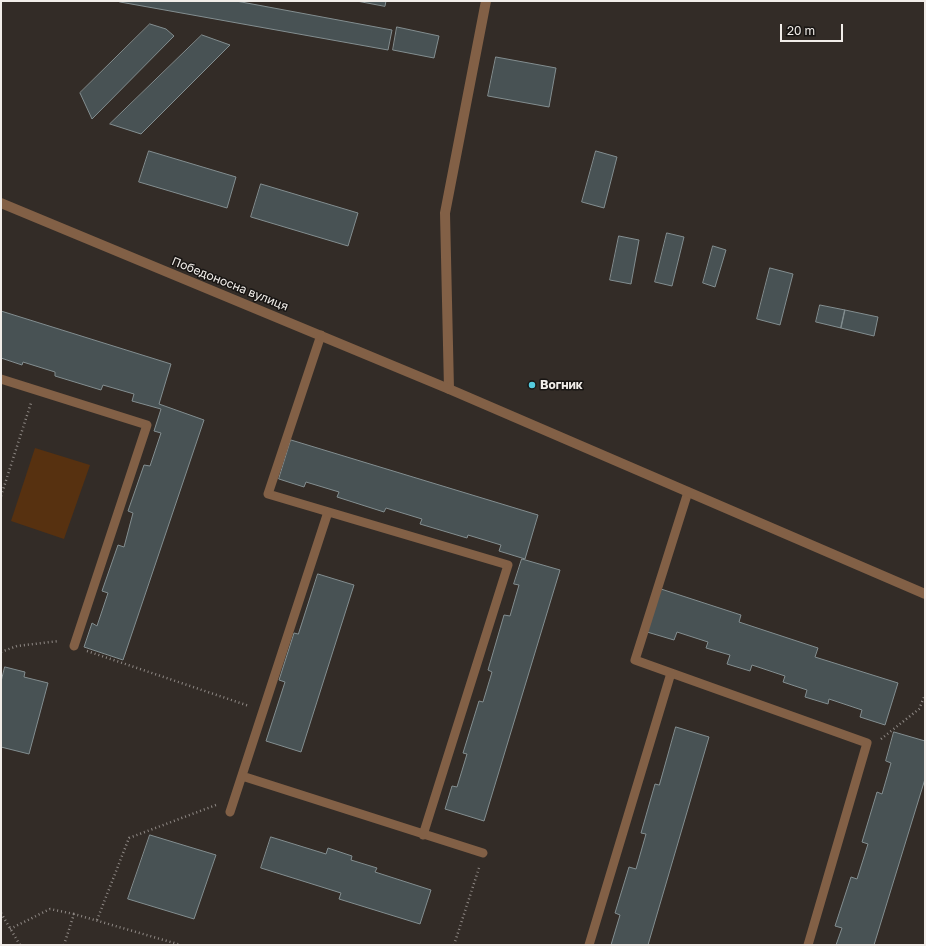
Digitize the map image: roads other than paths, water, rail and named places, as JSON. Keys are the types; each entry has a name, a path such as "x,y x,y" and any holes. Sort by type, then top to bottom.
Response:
{"street":[{"path":"449,389 445,213 486,1"},
{"name":"Победоносна вулиця","path":"1,203 449,389 925,594"}],"lane":[{"path":"321,335 268,494 508,565 423,835"},
{"path":"1,379 147,425 74,646"},
{"path":"688,492 635,660 867,743 808,945"},
{"path":"230,812 328,512"},
{"path":"589,945 671,673"},
{"path":"242,776 484,854"}],"place":[{"name":"Вогник","path":"532,385"}]}
